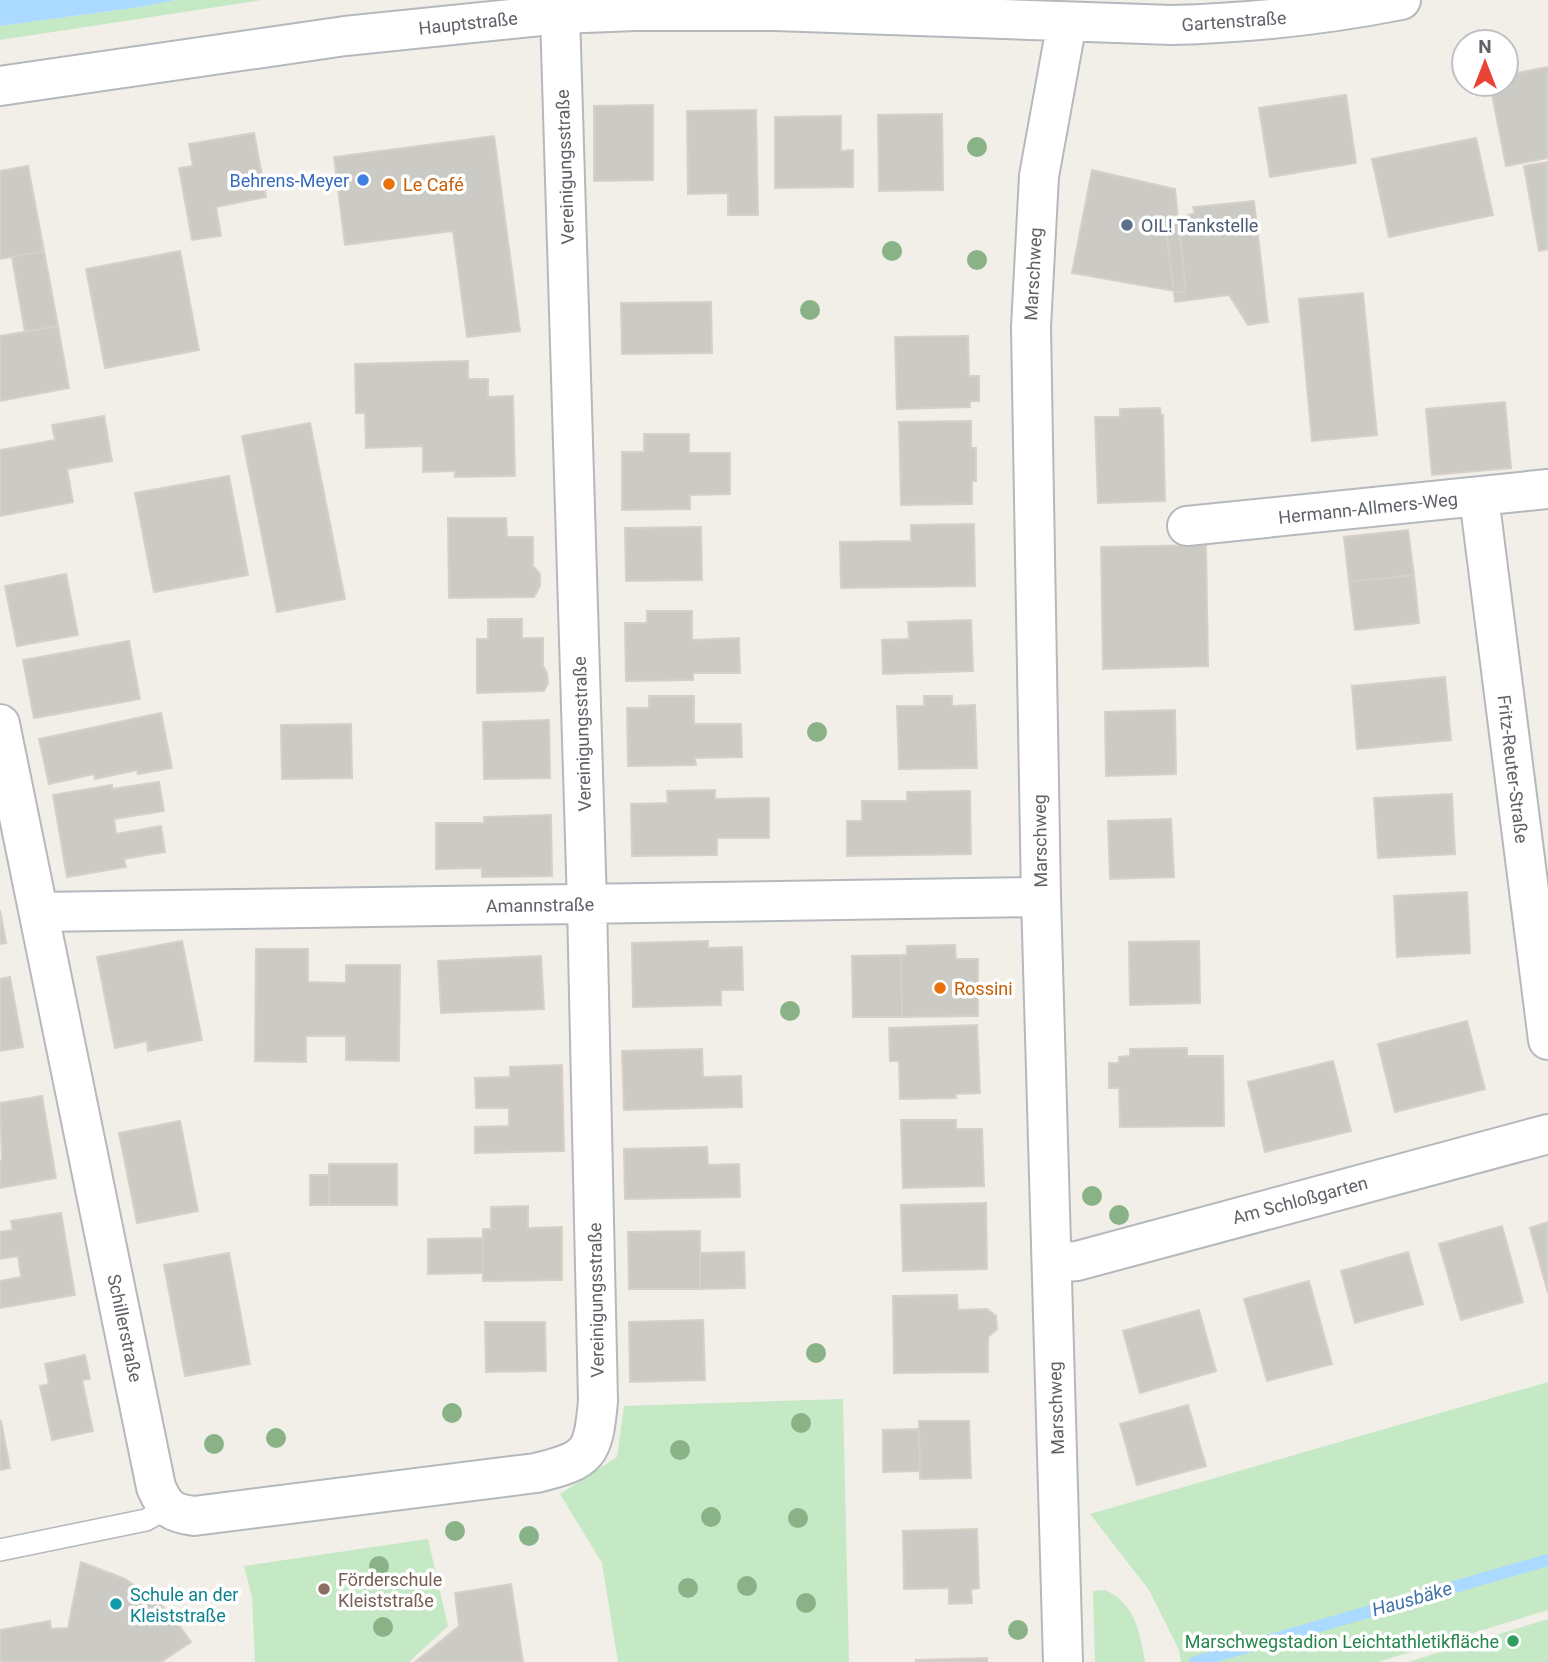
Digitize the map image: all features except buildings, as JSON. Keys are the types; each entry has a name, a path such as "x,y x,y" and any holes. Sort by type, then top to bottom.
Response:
{"street":[{"name":"Gartenstraße","path":"1069,11 1172,25 1220,24 1323,14 1401,0"},
{"name":"Hauptstraße","path":"0,86 345,36 560,14 635,11 1069,11"},
{"name":"Marschweg","path":"1063,1662 1041,897 1031,327 1040,176 1069,11"},
{"name":"Vereinigungsstraße","path":"167,1508 194,1516 536,1473 566,1466 587,1452 595,1432 598,1401 587,904 560,14"},
{"name":"Hermann-Allmers-Weg","path":"1187,526 1548,489"},
{"name":"Fritz-Reuter-Straße","path":"1479,497 1548,1040"},
{"name":"Schillerstraße","path":"0,724 156,1487 167,1508"},
{"name":"Amannstraße","path":"39,912 1041,897"},
{"name":"Am Schloßgarten","path":"1052,1263 1077,1261 1548,1134"}],"lane":[{"path":"0,1550 146,1520 167,1508"}],"green space":[{"path":"176,0 262,0 0,40 0,26"},
{"path":"1548,1382 1548,1610 1378,1662 1181,1662 1179,1650 1149,1590 1090,1514"},
{"path":"843,1399 849,1662 618,1662 602,1563 560,1494 617,1457 624,1406"},
{"path":"428,1539 448,1626 409,1662 255,1662 252,1597 244,1566"},
{"path":"1105,1590 1130,1611 1141,1640 1145,1662 1095,1662 1093,1591"},
{"name":"Marschwegstadion Leichtathletikfläche","path":"1548,1619 1548,1662 1408,1662"}],"water":[{"path":"0,0 176,0 0,26"}],"waterway":[{"name":"Hausbäke","path":"1195,1662 1548,1560"}],"place":[{"name":"Behrens-Meyer","path":"363,180"},
{"name":"Le Café","path":"389,184"},
{"name":"OIL! Tankstelle","path":"1127,225"},
{"name":"Rossini","path":"940,988"},
{"name":"Förderschule Kleiststraße","path":"324,1589"},
{"name":"Schule an der Kleiststraße","path":"116,1604"},
{"name":"Marschwegstadion Leichtathletikfläche","path":"1513,1641"}]}
